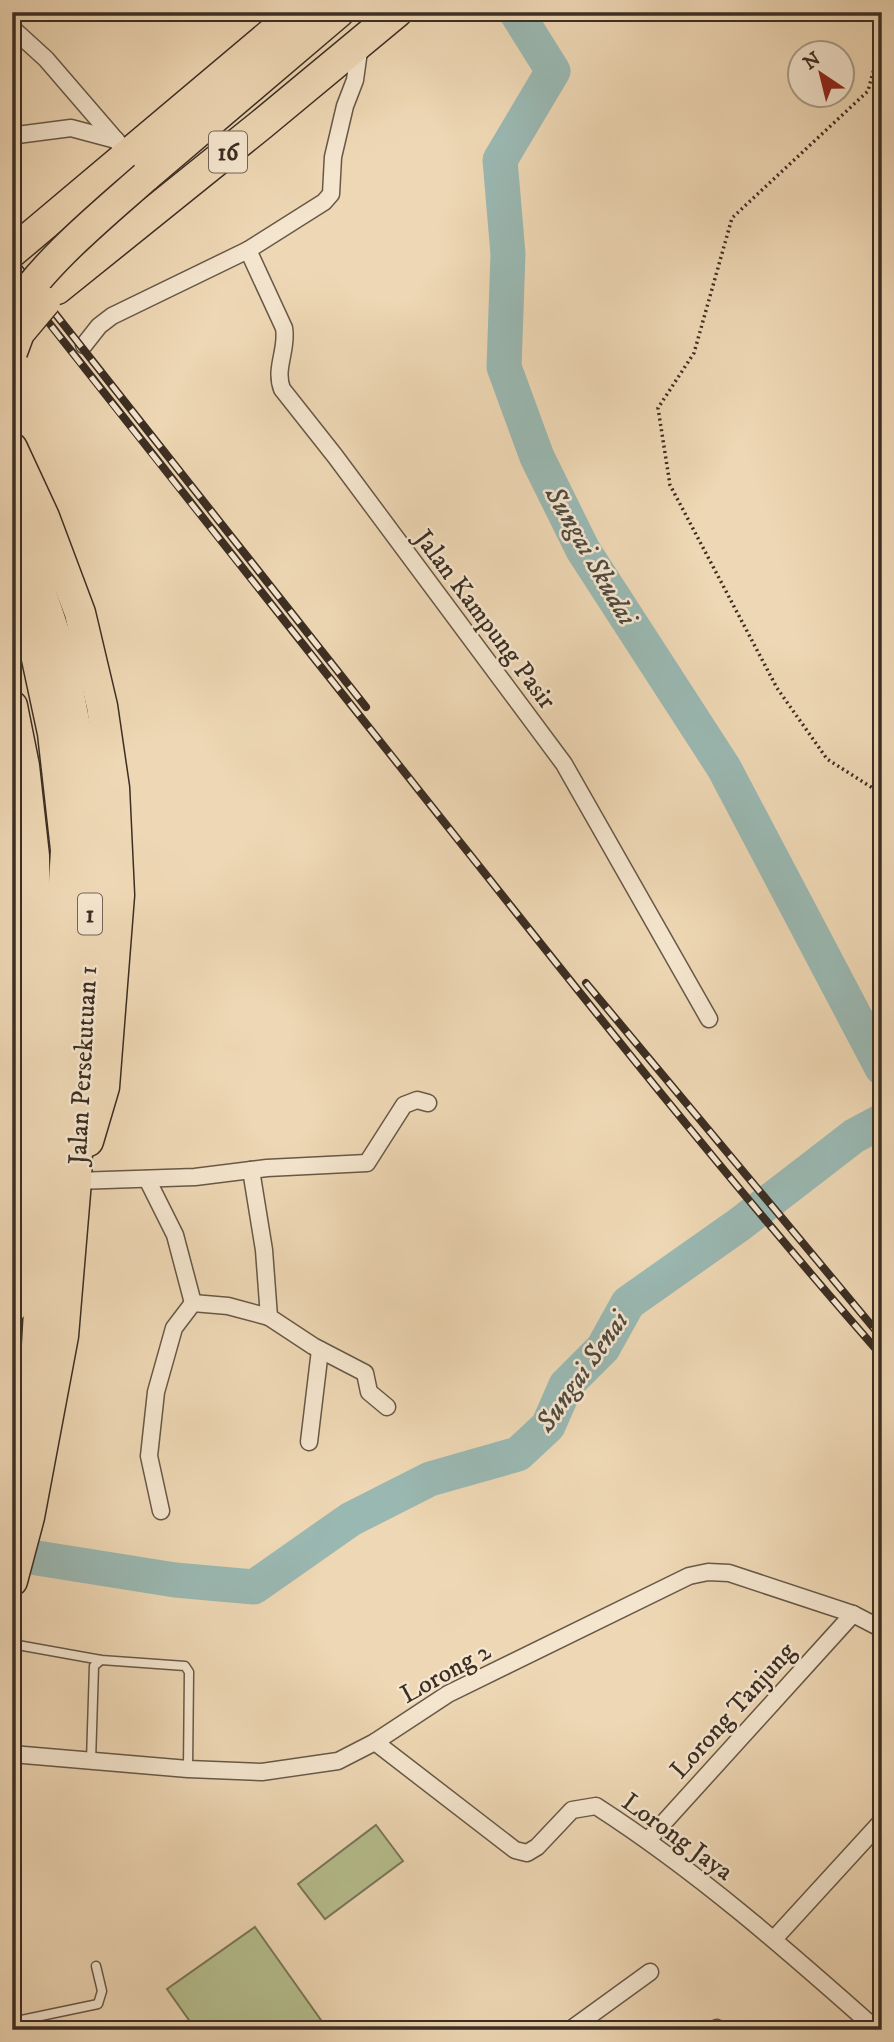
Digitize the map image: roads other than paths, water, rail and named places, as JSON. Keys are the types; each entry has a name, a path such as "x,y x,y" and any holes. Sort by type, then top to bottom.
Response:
{"highway":[{"path":"12,252 82,191 122,147 297,12"},
{"path":"12,314 21,299 80,235 340,12"},
{"name":"16","path":"57,289 397,12"},
{"path":"12,314 57,289"},
{"path":"12,352 19,333 57,289"},
{"path":"12,448 44,517 80,613 102,706 114,788 119,895 104,1087 76,1181"},
{"name":"Jalan Persekutuan 1","path":"12,512 60,650 87,786 91,900 76,1181 63,1336 29,1517 12,1581"},
{"path":"12,580 33,639 53,733 66,850 32,1431 12,1482"},
{"name":"Jalan Persekutuan 1","path":"12,706 24,766 34,856 37,998 18,1082 12,1307"}],"street":[{"path":"12,28 46,59 122,147"},
{"path":"85,345 99,326 112,316 248,250 331,194 333,157 345,106 355,80 360,42"},
{"path":"17,135 71,128 122,147"},
{"name":"Jalan Kampung Pasir","path":"248,250 284,327 286,340 277,377 282,389 564,764 709,1019"},
{"path":"76,1181 195,1177 251,1170 367,1163 404,1105 417,1100 428,1103"},
{"path":"251,1170 264,1250 269,1317"},
{"path":"147,1179 175,1235 193,1303"},
{"path":"193,1303 228,1306 269,1317 320,1350 365,1373 369,1392 387,1407"},
{"path":"161,1511 149,1456 156,1392 174,1328 193,1303"},
{"path":"309,1442 320,1350"},
{"name":"Lorong 2","path":"12,1754 188,1769 262,1772 338,1760 375,1742 448,1694 689,1576 708,1572 729,1573 852,1614 882,1629"},
{"name":"Lorong Tanjung","path":"648,1840 852,1614"},
{"name":"Lorong Jaya","path":"375,1742 514,1850 527,1853 537,1847 572,1810 596,1806 648,1840 774,1939 877,2030"},
{"path":"774,1939 882,1821"},
{"path":"571,2030 650,1972"}],"lane":[{"path":"12,1644 101,1660 185,1666 189,1672 188,1769"},
{"path":"91,1760 94,1666 101,1660"},
{"path":"12,2022 98,2004 102,1991 96,1966"}],"waterway":[{"name":"Sungai Skudai","path":"516,12 553,71 500,160 508,254 504,367 537,457 583,550 724,768 882,1068"},
{"name":"Sungai Senai","path":"12,1554 175,1580 254,1587 351,1519 430,1479 518,1454 548,1426 566,1385 603,1348 628,1303 740,1224 854,1136 882,1121"}],"railway":[{"path":"12,259 366,707"},
{"path":"12,276 605,1024 714,1158 882,1356"},
{"path":"586,983 882,1338"}]}
